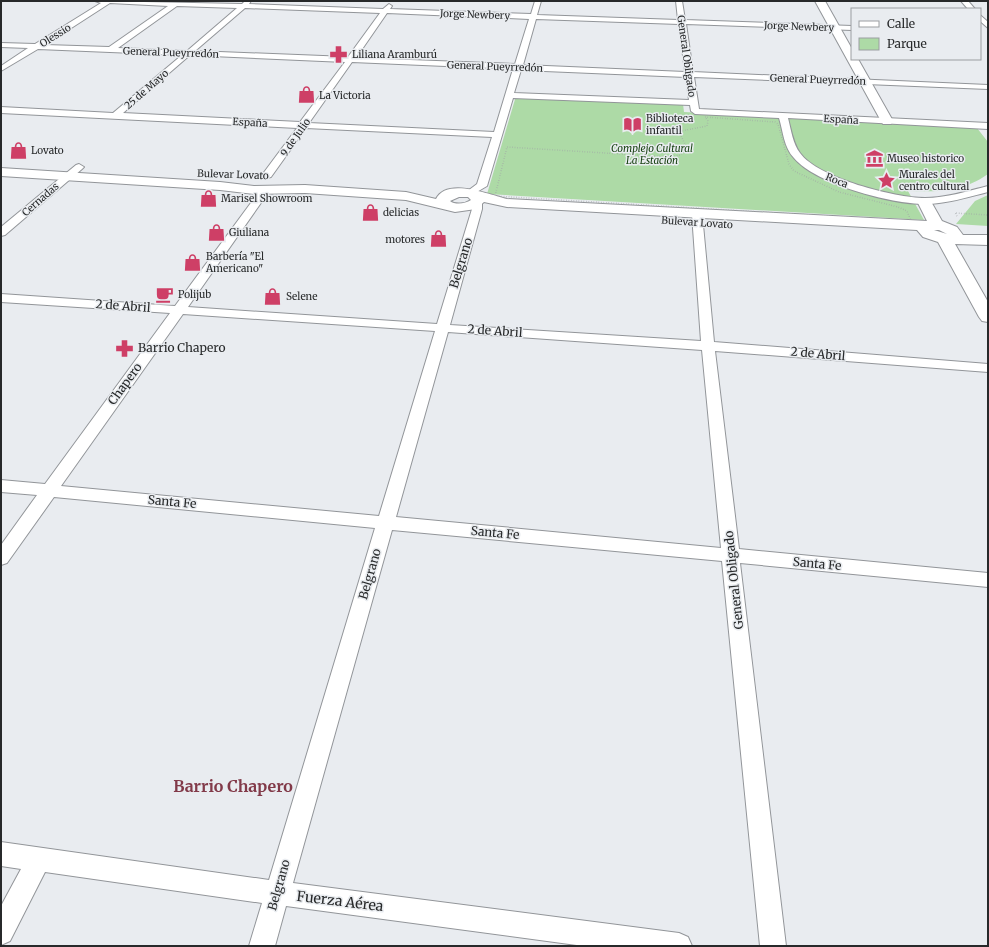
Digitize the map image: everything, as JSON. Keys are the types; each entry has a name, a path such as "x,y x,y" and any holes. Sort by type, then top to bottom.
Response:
{"main road":[{"path":"820,1 851,56"},
{"path":"853,60 887,121"},
{"name":"Bulevar Lovato","path":"1,162 410,184"},
{"name":"Bulevar Lovato","path":"1,172 259,190 305,189 406,196 461,208 472,198"},
{"name":"9 de Julio","path":"261,176 281,181 280,184 259,190 245,185 245,182 261,176"},
{"name":"Bulevar Lovato","path":"436,186 472,198 697,218 940,232 988,231"},
{"path":"445,205 442,202 444,197 452,193 472,198"},
{"path":"924,201 988,317"},
{"name":"Bulevar Lovato","path":"940,232 988,240"}],"street":[{"name":"Jorge Newbery","path":"98,1 175,4 246,4 385,11 851,28"},
{"name":"Olessio","path":"1,68 109,1"},
{"name":"9 de Julio","path":"261,176 303,125 392,1"},
{"name":"Belgrano","path":"262,946 441,328 472,198 482,186 538,1"},
{"name":"General Obligado","path":"679,1 688,74 694,107"},
{"path":"110,50 175,4"},
{"name":"25 de Mayo","path":"115,116 246,4"},
{"path":"981,20 987,30"},
{"name":"General Pueyrredón","path":"1,45 988,87"},
{"name":"España","path":"510,95 694,107 783,116 988,126"},
{"name":"España","path":"1,110 498,135"},
{"name":"Roca","path":"783,116 793,149 798,157 820,173 851,186 879,194 924,201 959,196 988,189"},
{"name":"Cernadas","path":"1,233 79,166"},
{"name":"Chapero","path":"1,558 258,200 259,190"},
{"name":"General Obligado","path":"697,218 708,346 773,946"},
{"name":"2 de Abril","path":"1,298 708,346 988,368"},
{"name":"Santa Fe","path":"1,486 988,580"},
{"name":"Fuerza Aérea","path":"1,854 277,893 679,946"},
{"path":"1,932 38,860"}],"path":[{"path":"495,196 507,147 670,157 688,150 681,136 681,131 707,126 708,121 705,117 771,121 778,124 789,164"},
{"path":"958,218 955,213 988,215"}],"green space":[{"name":"Complejo Cultural La Estación","path":"516,96 683,104 684,112 977,128 988,142 988,174 979,180 960,188 940,191 908,191 924,220 487,194"},
{"path":"988,195 988,226 956,224 975,201"}],"place":[{"name":"Liliana Aramburú","path":"339,54"},
{"name":"La Victoria","path":"306,95"},
{"name":"Biblioteca infantil","path":"633,124"},
{"name":"Lovato","path":"18,150"},
{"name":"Museo historico","path":"874,158"},
{"name":"Murales del centro cultural","path":"886,180"},
{"name":"Marisel Showroom","path":"208,198"},
{"name":"delicias","path":"370,212"},
{"name":"Giuliana","path":"216,232"},
{"name":"motores","path":"438,239"},
{"name":"Barbería \"El Americano\"","path":"193,262"},
{"name":"Polijub","path":"165,294"},
{"name":"Selene","path":"273,296"},
{"name":"Barrio Chapero","path":"125,348"}],"district":[{"name":"Barrio Chapero","path":"233,786"}]}
